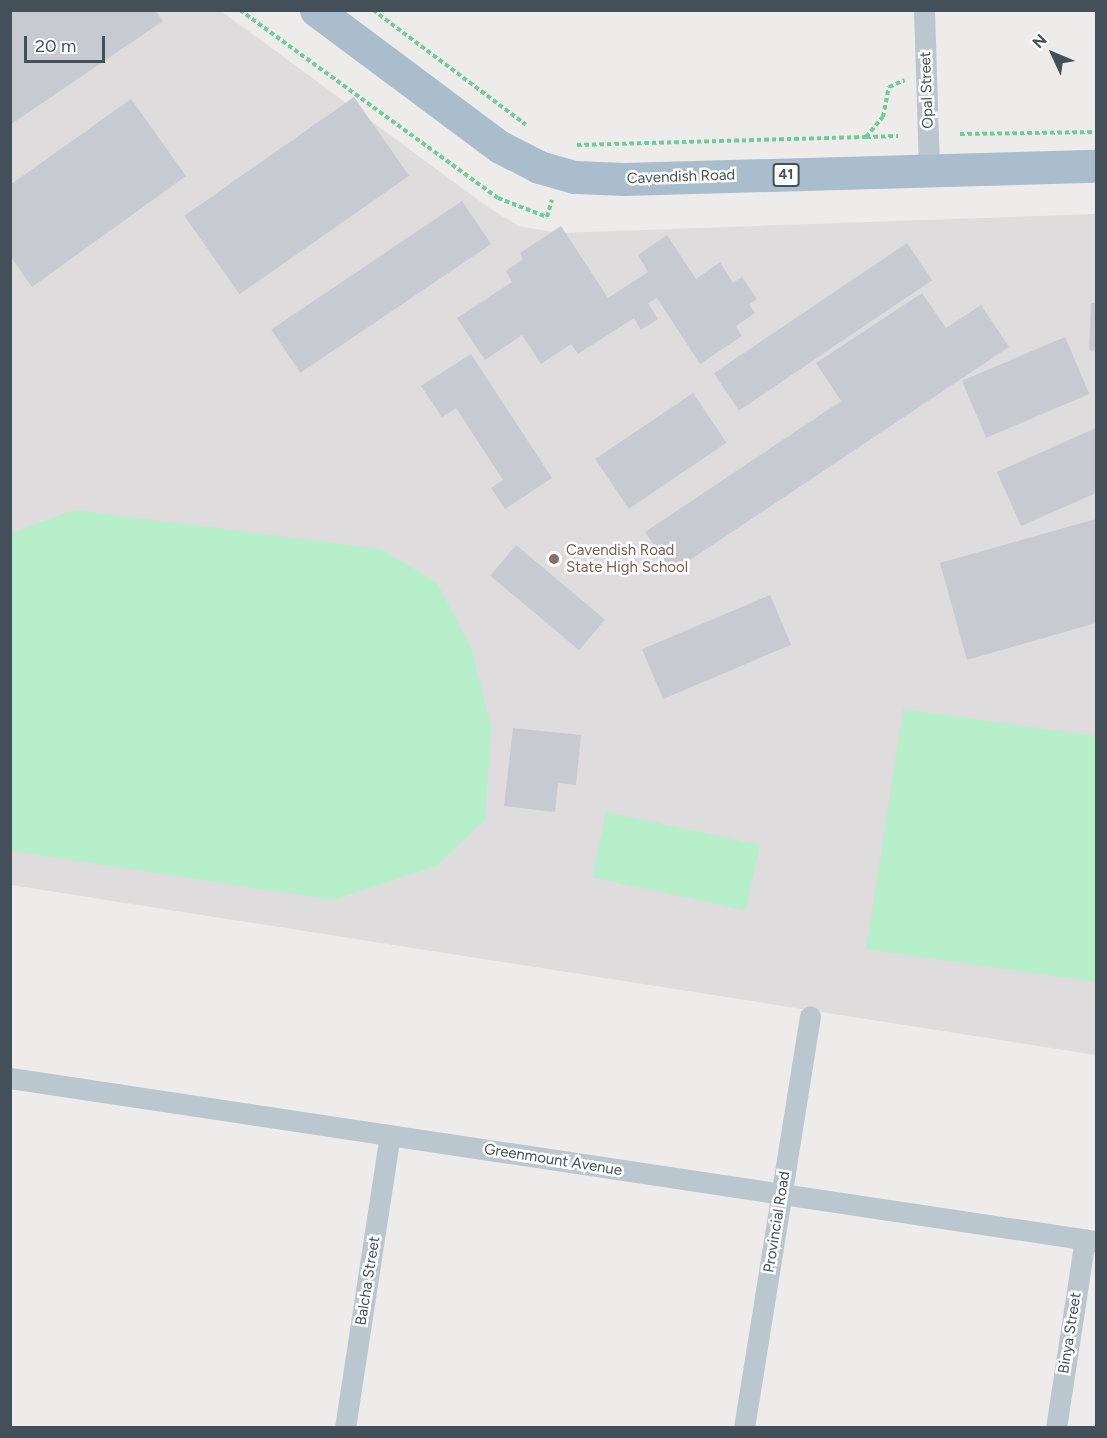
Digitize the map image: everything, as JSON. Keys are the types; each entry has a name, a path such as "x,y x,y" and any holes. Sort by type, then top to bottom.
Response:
{"main road":[{"name":"Cavendish Road","path":"316,10 500,147 551,171 624,179 1096,166"}],"street":[{"name":"Opal Street","path":"924,10 929,170"},
{"name":"Provincial Road","path":"744,1428 810,1016"},
{"name":"Greenmount Avenue","path":"10,1078 1091,1240"},
{"name":"Balcha Street","path":"345,1428 390,1135"},
{"name":"Binya Street","path":"1056,1428 1091,1240"}],"path":[{"path":"240,10 498,198 547,217 552,202"},
{"path":"373,10 535,131"},
{"path":"866,137 883,117 892,84 926,79"},
{"path":"960,134 1096,132"},
{"path":"567,145 898,136"}],"shaded area":[{"name":"Cavendish Road State High School","path":"10,11 221,11 488,207 518,226 559,233 1096,214 1096,1055 11,885"}],"green space":[{"path":"74,510 381,549 437,583 471,648 491,727 485,820 436,866 333,900 11,851 11,533"},
{"path":"903,709 1096,736 1096,982 866,949"},
{"path":"606,812 760,845 746,910 592,878"}],"building":[{"path":"10,10 155,10 163,21 10,125"},
{"path":"354,97 409,176 239,294 184,216"},
{"path":"131,99 186,176 32,287 10,256 10,185"},
{"path":"462,201 491,244 300,373 271,330"},
{"path":"561,226 608,298 648,272 638,255 667,235 696,279 720,262 733,283 742,277 757,299 749,304 755,313 736,326 742,336 700,364 657,298 648,303 658,319 641,330 634,318 578,354 571,344 541,364 522,335 485,360 457,318 512,282 506,271 523,259 520,253"},
{"path":"907,243 932,280 739,411 714,373"},
{"path":"922,293 946,328 981,305 1009,347 672,572 645,532 841,401 816,363"},
{"path":"1091,303 1096,303 1096,351 1089,350"},
{"path":"1065,337 1089,394 986,438 962,381"},
{"path":"471,354 552,478 505,509 491,488 503,480 456,408 442,417 421,386"},
{"path":"693,393 727,443 629,509 595,459"},
{"path":"1096,428 1096,493 1021,526 997,472"},
{"path":"1096,519 1096,623 967,660 940,563"},
{"path":"516,545 605,620 579,650 490,576"},
{"path":"770,595 791,645 663,699 642,649"},
{"path":"513,728 581,735 576,785 558,783 555,812 504,806"}],"place":[{"name":"Cavendish Road State High School","path":"554,559"}]}
